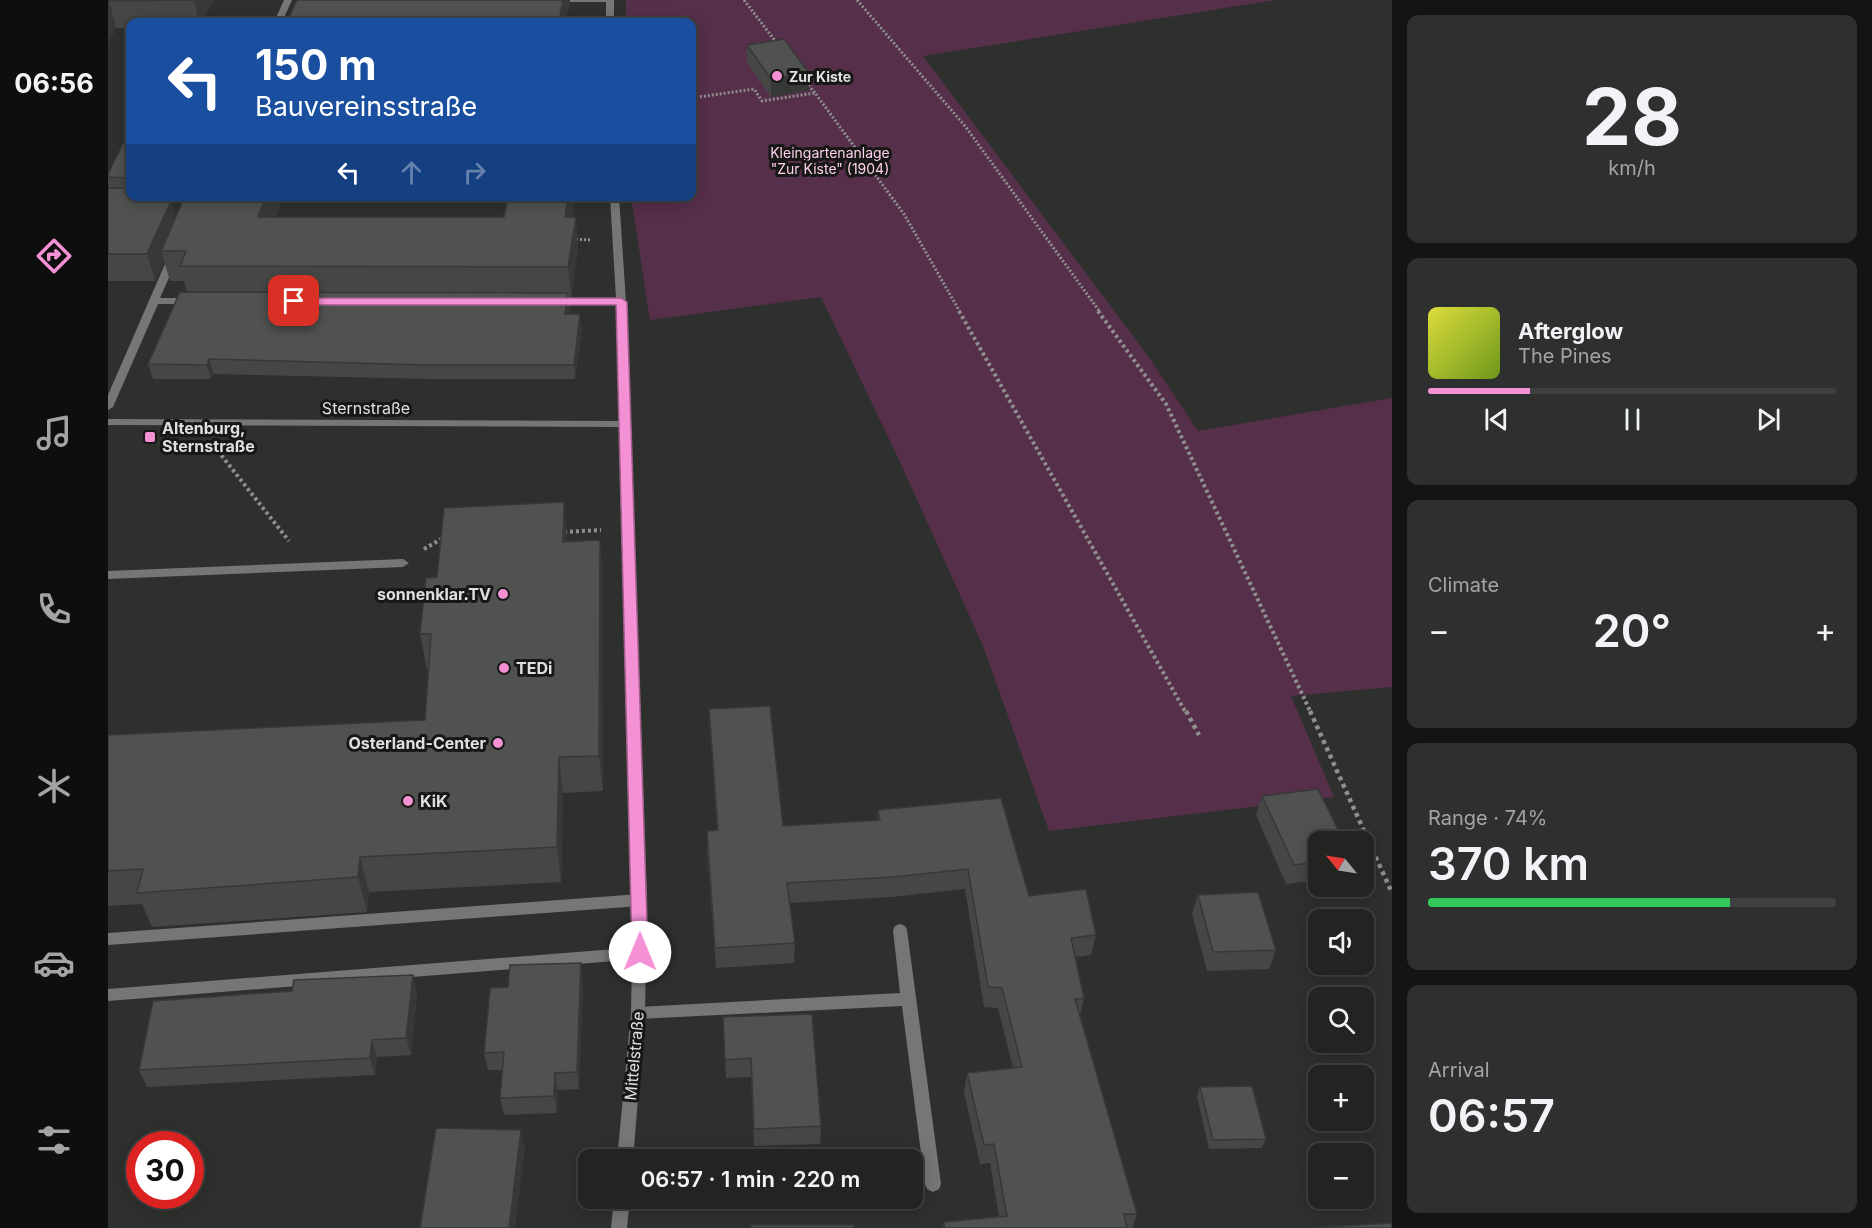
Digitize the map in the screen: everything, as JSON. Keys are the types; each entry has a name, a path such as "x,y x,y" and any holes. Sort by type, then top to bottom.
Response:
{"street":[{"path":"280,18 288,0"},
{"path":"540,0 610,0 610,18"},
{"name":"Mittelstraße","path":"614,201 621,302 640,900 638,1013 626,1149"},
{"path":"108,407 177,248"},
{"path":"153,301 200,301"},
{"path":"539,302 621,302"},
{"name":"Sternstraße","path":"108,422 624,424"},
{"path":"108,575 403,563"},
{"path":"108,939 640,900"},
{"path":"900,930 933,1184"},
{"path":"108,995 640,952"},
{"path":"638,1013 908,999"},
{"path":"619,1228 621,1209"}],"path":[{"path":"744,0 783,50"},
{"path":"857,0 965,126 1166,404 1292,671 1392,893"},
{"path":"802,76 904,214 1199,735"},
{"path":"696,97 754,89 762,101 815,93"},
{"path":"568,239 617,240"},
{"path":"195,422 310,567"},
{"path":"558,532 628,529"},
{"path":"403,563 442,537 453,537"}],"green space":[{"name":"Kleingartenanlage \"Zur Kiste\" (1904)","path":"626,0 1275,0 923,56 1151,360 1198,431 1392,398 1392,687 1291,696 1334,797 1049,831 983,646 900,462 821,297 650,320 632,201 696,201 696,18 626,18"}],"building":[{"path":"108,0 194,0 108,2"},
{"path":"297,0 563,0 560,18 289,18"},
{"path":"784,39 809,73 771,79 747,45"},
{"path":"126,137 126,178 108,177"},
{"path":"108,188 126,188 126,201 171,201 147,254 108,254"},
{"path":"183,201 264,201 258,217 504,217 507,201 567,201 565,217 576,217 568,267 180,266 186,251 161,251"},
{"path":"180,292 568,293 565,314 580,314 574,365 427,365 209,359 207,365 148,364"},
{"name":"Osterland-Center","path":"564,502 563,542 600,540 599,756 559,757 557,847 360,857 358,877 137,893 143,869 108,871 108,735 425,720 431,634 420,634 426,578 437,577 444,508"},
{"path":"770,706 783,826 880,820 878,810 1001,798 1029,896 1086,889 1096,935 1071,938 1084,998 1075,999 1137,1214 1124,1214 1127,1228 945,1228 944,1222 1007,1216 994,1144 984,1145 967,1073 1022,1067 1002,988 988,987 968,869 894,877 787,883 795,943 715,948 707,831 718,830 709,709"},
{"path":"1318,789 1339,831 1308,831 1308,863 1294,865 1262,796"},
{"path":"1258,892 1276,950 1213,952 1198,895"},
{"path":"581,963 577,1072 555,1073 554,1096 500,1098 504,1052 484,1053 490,988 508,987 510,965"},
{"path":"413,975 406,1038 372,1040 370,1058 139,1070 153,1001 292,991 294,980"},
{"path":"812,1014 821,1126 754,1129 751,1058 725,1060 723,1017"},
{"path":"1252,1086 1266,1139 1213,1140 1200,1087"},
{"path":"436,1128 521,1130 509,1228 420,1228"},
{"path":"1392,1223 1392,1228 1310,1228"},
{"path":"751,1225 854,1225 854,1228 751,1228"}],"place":[{"name":"Zur Kiste","path":"777,76"},
{"name":"Altenburg, Sternstraße","path":"150,437"},
{"name":"sonnenklar.TV","path":"503,594"},
{"name":"TEDi","path":"504,668"},
{"name":"Osterland-Center","path":"498,743"},
{"name":"KiK","path":"408,801"}],"route":[{"path":"294,301 621,302 640,952"}]}
